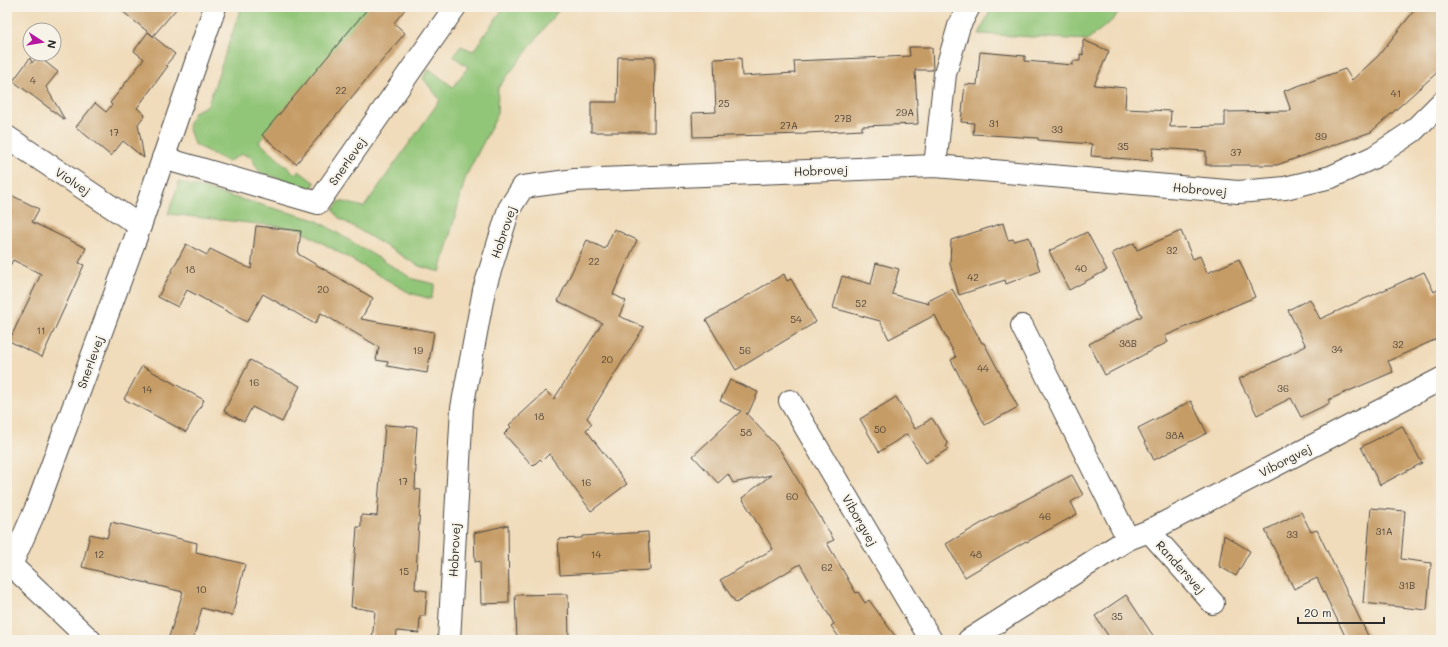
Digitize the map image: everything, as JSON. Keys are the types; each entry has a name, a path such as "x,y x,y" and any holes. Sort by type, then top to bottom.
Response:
{"street":[{"name":"Snerlevej","path":"90,640 9,567 37,506 140,226 215,7"},
{"name":"Snerlevej","path":"163,158 318,203 455,7"},
{"path":"935,166 945,74 959,26 969,7"},
{"name":"Hobrovej","path":"448,640 462,408 484,290 509,209 523,187 575,180 935,166 1238,192 1285,188 1331,177 1374,158 1413,131 1441,103"},
{"name":"Violvej","path":"7,137 140,226"},
{"path":"1022,326 1128,540"},
{"name":"Viborgvej","path":"969,640 1128,540 1149,531 1441,379"},
{"name":"Viborgvej","path":"790,401 930,640"},
{"name":"Randersvej","path":"1149,531 1213,603"}],"green space":[{"path":"241,7 363,7 367,11 259,142 295,174 299,171 315,183 312,188 260,173 251,157 242,154 228,162 194,144 188,126 194,112 208,105"},
{"path":"504,7 561,7 498,88 497,116 466,176 440,272 419,266 339,218 333,210 340,201 364,207 440,100 423,78 429,69 453,87 468,67 453,56 461,46 473,51"},
{"path":"992,7 1121,7 1114,19 1087,40 979,34"},
{"path":"179,182 316,220 413,279 435,284 431,299 410,293 303,232 303,229 168,214"}],"building":[{"path":"117,7 178,7 153,36"},
{"path":"369,7 407,7 394,23 405,33 296,164 262,135"},
{"path":"1417,7 1441,7 1441,69 1371,132 1277,165 1206,165 1206,151 1153,148 1152,161 1091,156 1092,144 1038,140 1038,138 973,134 974,123 961,122 965,84 977,85 980,52 1025,56 1025,61 1073,65 1073,61 1080,61 1080,54 1083,55 1083,40 1109,51 1094,85 1126,88 1125,109 1171,111 1170,127 1225,126 1225,112 1291,111 1284,91 1345,69 1352,80 1378,56"},
{"path":"148,32 175,54 137,108 145,115 138,124 144,158 123,141 111,156 76,127 95,103 106,112 112,105 110,103 144,59 134,51"},
{"path":"909,47 932,47 933,70 915,70 918,124 862,126 862,130 807,134 693,137 692,113 716,112 714,59 741,58 742,76 795,73 794,61 910,56"},
{"path":"618,57 655,57 654,132 591,132 591,102 617,102"},
{"path":"27,62 46,62 58,72 46,87 65,120 13,81"},
{"path":"7,193 39,209 32,222 86,248 79,263 84,265 42,357 9,341 41,274 13,260 7,272"},
{"path":"1003,223 1008,240 1013,239 1014,241 1029,237 1040,271 1006,284 1005,280 959,295 950,264 951,240"},
{"path":"256,226 301,231 298,254 373,298 361,319 434,332 427,373 387,366 388,362 376,360 379,347 321,313 315,324 263,294 247,322 187,290 178,307 158,297 186,244 207,255 210,249 251,269"},
{"path":"614,229 637,240 613,294 626,301 619,316 644,327 587,418 592,424 586,430 627,484 591,511 549,454 542,461 540,459 533,466 504,434 511,427 509,425 546,391 554,399 602,323 558,301 587,240 605,249"},
{"path":"1181,231 1193,259 1200,256 1207,273 1239,259 1255,297 1165,336 1168,342 1105,375 1089,344 1142,316 1112,253 1134,243 1137,250"},
{"path":"1087,232 1107,270 1069,290 1049,251"},
{"path":"876,263 899,269 892,294 929,304 928,301 952,289 982,343 984,343 1018,407 985,425 951,360 956,357 935,315 889,339 880,321 833,308 842,276 871,284"},
{"path":"1424,272 1434,292 1441,288 1441,337 1388,361 1393,372 1328,400 1330,403 1301,417 1291,398 1257,415 1239,379 1306,346 1288,310 1310,299 1320,319"},
{"path":"784,274 787,281 791,279 816,322 736,370 706,320"},
{"path":"250,360 300,386 282,422 252,407 244,422 224,411"},
{"path":"142,366 204,400 186,432 124,399"},
{"path":"730,380 758,392 748,414 746,413 780,450 834,540 827,543 856,593 858,592 865,603 869,600 898,640 841,640 831,626 834,624 800,564 736,603 720,580 773,549 742,498 771,475 733,483 728,474 718,483 693,456 741,411 720,401"},
{"path":"896,397 915,429 932,418 948,444 946,446 948,449 926,463 907,434 879,452 860,419"},
{"path":"1191,401 1207,433 1154,460 1138,428"},
{"path":"385,425 417,427 414,466 416,466 415,489 421,490 415,589 427,591 425,616 420,616 419,633 397,631 396,640 372,640 375,611 351,607 357,527 361,527 361,515 377,516"},
{"path":"1402,426 1422,463 1380,485 1361,447"},
{"path":"1072,475 1083,495 1071,502 1077,514 1027,542 1026,541 965,577 946,544 987,520"},
{"path":"1371,508 1405,511 1401,559 1431,563 1427,610 1363,603"},
{"path":"1301,512 1311,532 1317,530 1370,640 1347,640 1317,578 1294,589 1265,530"},
{"path":"111,522 197,543 196,552 245,564 232,616 202,608 193,640 168,640 183,592 82,567 90,534 107,538"},
{"path":"508,525 509,603 481,604 480,561 475,562 474,533"},
{"path":"648,532 650,570 560,575 558,539"},
{"path":"1224,535 1250,551 1236,576 1219,566"},
{"path":"568,594 569,640 517,640 515,595"},
{"path":"1126,595 1156,640 1111,640 1095,616"}]}
